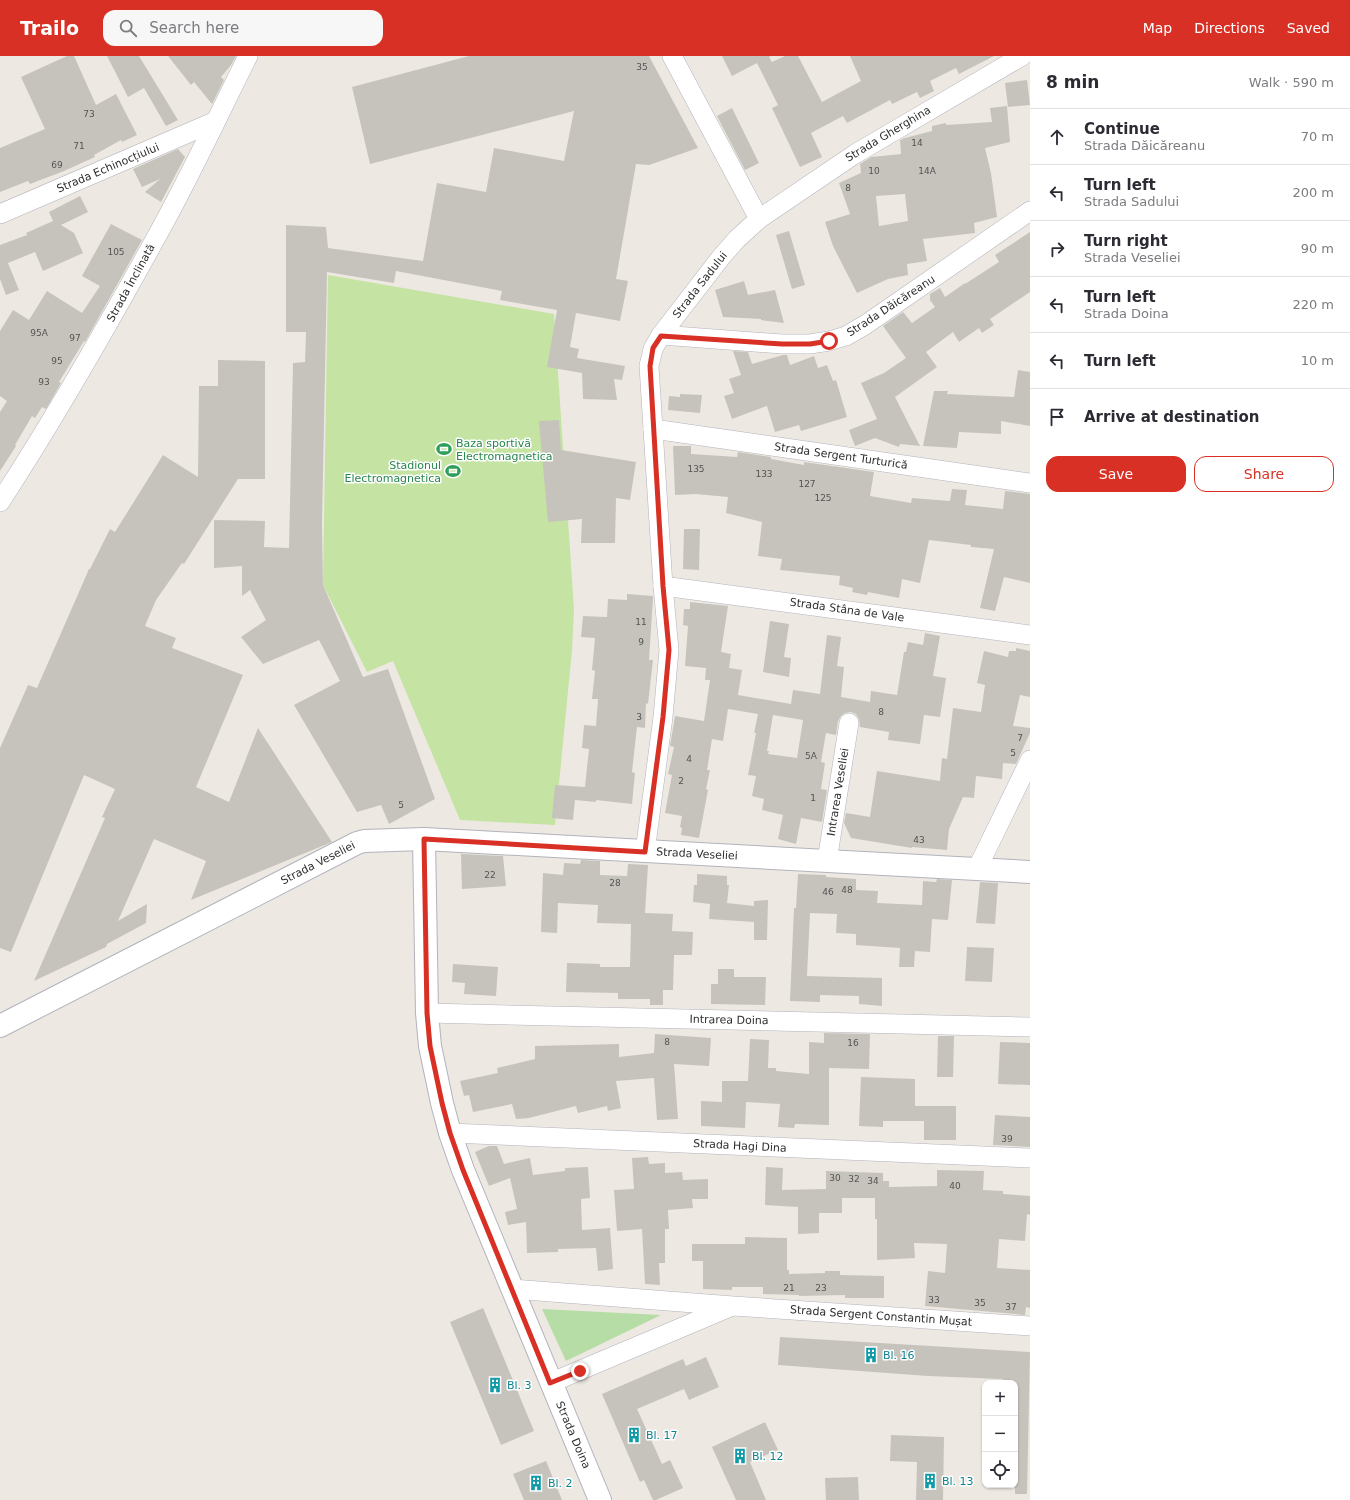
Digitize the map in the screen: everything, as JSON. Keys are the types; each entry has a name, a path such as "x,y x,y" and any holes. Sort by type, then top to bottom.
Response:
{"street":[{"name":"Strada Înclinată","path":"0,502 95,346 164,223 248,56"},
{"path":"672,56 759,219"},
{"name":"Strada Gherghina","path":"759,219 855,154 1022,56"},
{"name":"Strada Echinocțiului","path":"0,214 216,122"},
{"name":"Strada Dăicăreanu","path":"661,336 782,344 810,344 846,336 865,325 1030,211"},
{"name":"Strada Sadului","path":"645,852 669,650 663,586 653,430 650,366 653,348 722,256 737,239 759,219"},
{"name":"Strada Sergent Turturică","path":"653,430 1030,483"},
{"name":"Strada Stâna de Vale","path":"663,586 1030,635"},
{"name":"Intrarea Veseliei","path":"827,861 850,723"},
{"path":"977,869 1030,760"},
{"name":"Strada Veseliei","path":"0,1026 357,843 380,840 424,839 1030,872"},
{"name":"Strada Doina","path":"424,839 427,1013 430,1046 434,1067 450,1133 463,1170 550,1383 600,1500"},
{"name":"Intrarea Doina","path":"427,1013 1030,1027"},
{"name":"Strada Hagi Dina","path":"450,1133 1030,1158"},
{"name":"Strada Sergent Constantin Mușat","path":"512,1289 733,1306 1030,1326"},
{"name":"Strada Sergent Constantin Mușat","path":"550,1383 733,1306"}],"green space":[{"name":"Baza sportivă Electromagnetica","path":"328,275 554,314 574,609 572,650 555,825 460,820 393,661 367,672 323,585"},
{"path":"542,1309 661,1315 566,1361"}],"building":[{"path":"67,56 74,56 96,105 116,94 137,135 122,142 121,140 94,155 95,157 64,171 30,184 28,181 0,192 0,148 45,129 21,77"},
{"path":"107,56 139,56 178,120 166,126 144,88 128,97"},
{"path":"168,56 236,56 221,77 224,80 212,104 194,82 191,85"},
{"path":"469,56 649,56 698,148 649,165 636,164 616,279 628,281 620,321 576,313 570,347 579,349 577,358 625,366 622,380 614,379 617,400 583,399 582,373 547,367 557,310 500,300 502,291 396,271 394,283 327,272 322,524 323,585 363,677 388,669 435,799 389,824 381,805 357,812 294,705 340,681 319,640 263,664 241,637 266,620 250,590 242,596 242,566 214,568 214,520 265,521 264,547 289,548 293,363 305,362 306,332 286,332 286,225 326,227 328,248 423,261 437,183 486,192 494,148 564,161 574,111 370,164 352,87"},
{"path":"722,56 771,56 769,57 772,62 785,56 798,56 822,102 861,81 850,56 994,56 959,74 956,68 930,81 934,91 920,98 917,92 892,104 890,100 847,123 843,116 811,133 822,157 800,167 772,108 778,105 757,63 732,76"},
{"path":"1027,80 1030,105 1008,107 1005,83"},
{"path":"1007,106 1010,142 985,148 991,173 997,217 974,223 975,233 923,239 927,261 907,264 908,275 888,279 857,293 833,246 825,222 850,214 839,183 861,173 860,164 871,157 901,154 900,140 932,131 932,126 946,123 946,125 992,122 990,108","holes":["905,194 908,221 879,226 876,196"]},
{"path":"732,108 759,163 745,170 717,116"},
{"path":"178,149 185,157 161,202 145,192 160,179 142,187 133,169"},
{"path":"80,196 88,212 61,225 74,233 83,253 43,271 35,252 8,263 19,290 6,295 0,279 0,245 27,235 26,233 53,221 49,212"},
{"path":"111,224 142,240 85,342 84,341 59,382 61,383 46,409 42,407 35,418 32,416 15,445 16,446 0,471 0,412 7,401 0,396 0,331 13,310 29,320 47,291 82,313 100,286 82,276"},
{"path":"789,231 805,285 792,289 776,235"},
{"path":"1030,232 1030,292 990,319 994,325 982,333 979,328 959,342 953,332 926,352 937,367 895,397 920,446 900,444 899,447 875,438 855,446 849,430 877,419 861,383 884,373 906,358 883,326 903,312 912,323 935,307 930,300 930,294 940,288 945,297 999,262 995,255"},
{"path":"744,281 748,295 775,290 784,323 761,319 723,317 715,290"},
{"path":"733,351 748,352 752,364 787,355 790,365 814,356 818,368 827,365 833,381 836,380 847,417 801,431 799,425 775,432 767,406 732,419 724,396 734,393 729,379 741,375"},
{"path":"218,360 265,361 265,479 238,479 184,564 182,563 156,600 145,626 176,638 172,648 243,675 196,787 229,802 258,728 332,842 191,900 206,861 154,839 118,921 147,904 146,923 107,944 106,947 34,981 105,818 102,817 115,789 84,775 11,952 0,948 0,748 28,685 37,688 89,569 110,529 115,532 163,455 198,477 199,386 218,386"},
{"path":"1018,370 1030,372 1030,426 1001,421 1001,434 959,432 957,448 923,446 934,391 948,391 947,394 1014,397"},
{"path":"680,394 702,395 700,413 668,410 669,396 680,397"},
{"path":"559,420 561,450 636,462 630,500 616,498 615,543 581,543 582,519 548,522 539,421"},
{"path":"673,446 691,446 691,454 737,457 738,452 771,457 771,459 804,465 804,462 874,472 870,496 911,503 912,498 950,501 952,489 967,490 965,505 1003,509 1005,491 1030,494 1030,583 1004,577 995,611 980,608 994,549 929,540 920,583 902,579 899,598 868,592 867,595 852,592 853,588 839,585 840,576 780,570 782,559 758,556 762,522 726,513 728,497 696,494 675,495"},
{"path":"684,529 700,529 699,570 683,569"},
{"path":"627,594 653,596 649,660 653,660 648,704 646,703 645,728 637,727 632,772 635,773 632,804 596,800 596,802 575,800 573,820 552,818 555,785 585,787 589,749 582,748 584,725 596,726 598,699 592,699 595,671 592,670 595,638 581,637 583,616 607,617 608,599 627,600"},
{"path":"690,602 728,606 721,652 731,654 729,668 742,670 738,695 791,704 793,690 820,694 827,635 841,637 837,666 844,667 841,697 870,702 871,691 897,695 904,652 906,652 908,642 923,645 925,633 940,636 933,676 946,678 940,717 924,715 920,744 888,740 889,732 860,727 859,719 856,714 851,712 845,713 841,716 838,721 836,735 826,733 821,762 825,763 821,789 827,790 822,822 801,818 796,844 778,839 783,815 762,810 764,799 752,796 756,776 748,775 758,714 728,709 723,741 712,739 707,770 710,770 706,789 708,790 699,838 681,835 682,828 680,827 682,816 665,813 672,775 668,774 674,747 670,746 675,716 704,721 710,680 705,680 706,668 685,666 688,626 683,625 684,609 690,609","holes":["773,715 803,720 797,758 768,754 769,751 767,751"]},
{"path":"770,621 789,624 784,657 791,658 789,677 763,672"},
{"path":"1016,648 1030,651 1030,697 1020,695 1013,726 1030,728 1030,733 1016,764 1003,763 1002,779 976,776 974,798 963,797 949,829 947,850 912,848 851,838 844,823 846,813 870,817 877,771 940,781 942,758 947,759 953,708 981,712 985,685 977,683 984,651 1008,657 1009,651 1016,651"},
{"path":"461,854 503,856 506,886 462,889"},
{"path":"581,860 600,861 600,875 627,876 628,864 648,865 645,913 673,914 672,931 693,932 692,955 674,955 673,990 663,990 663,1005 650,1005 650,999 618,999 618,993 566,992 567,963 600,964 600,967 630,967 631,924 597,923 598,905 558,903 557,933 541,932 543,873 563,875 564,863 580,864"},
{"path":"697,874 727,876 727,885 729,885 727,903 754,906 754,901 768,900 767,940 754,940 754,922 709,919 710,904 693,902 694,885 697,885"},
{"path":"798,874 826,875 826,877 856,879 856,890 878,891 877,903 922,905 923,881 936,882 937,879 952,880 948,920 932,919 930,952 915,951 914,967 899,967 900,948 856,945 856,934 836,933 837,914 810,913 807,976 882,978 882,1006 859,1004 859,996 820,995 820,1002 790,1001 794,908 796,908"},
{"path":"980,882 998,883 995,924 976,923"},
{"path":"967,947 994,948 992,982 965,981"},
{"path":"453,964 498,967 496,996 464,994 465,983 452,982"},
{"path":"718,969 734,969 734,977 766,977 765,1005 711,1004 711,984 718,984"},
{"path":"824,1033 870,1034 869,1069 829,1068 829,1125 795,1124 794,1128 778,1127 780,1104 746,1102 745,1128 701,1126 701,1101 722,1102 722,1081 748,1081 750,1039 769,1040 768,1068 776,1068 776,1071 809,1074 809,1042 824,1043"},
{"path":"655,1034 711,1038 709,1066 674,1064 678,1119 657,1120 654,1078 616,1081 621,1108 608,1111 607,1106 578,1113 576,1106 529,1118 516,1119 512,1104 473,1112 469,1095 464,1096 460,1081 498,1073 497,1068 535,1059 535,1046 619,1044 619,1057 654,1053"},
{"path":"938,1036 954,1036 953,1077 937,1077"},
{"path":"1000,1042 1030,1043 1030,1085 998,1084"},
{"path":"861,1077 915,1079 915,1106 956,1106 956,1140 924,1140 924,1121 883,1121 883,1127 859,1126"},
{"path":"995,1115 1030,1117 1030,1147 993,1145"},
{"path":"489,1146 497,1146 504,1164 530,1158 533,1175 565,1171 565,1168 588,1167 590,1198 581,1199 582,1230 610,1228 613,1269 598,1271 596,1248 558,1249 558,1252 527,1253 526,1222 508,1225 505,1212 517,1209 510,1178 489,1186 475,1152"},
{"path":"648,1157 649,1164 665,1163 665,1173 682,1172 683,1180 708,1179 708,1199 692,1199 693,1208 668,1210 669,1229 665,1229 665,1263 659,1263 660,1285 645,1284 642,1229 617,1231 614,1190 634,1189 632,1158"},
{"path":"766,1167 783,1168 782,1190 826,1189 826,1171 883,1173 883,1181 889,1181 889,1187 937,1186 937,1170 984,1171 983,1190 1003,1191 1003,1194 1030,1196 1030,1215 1027,1214 1025,1241 999,1239 997,1268 1030,1270 1030,1308 1026,1307 1025,1315 925,1306 928,1271 945,1273 947,1244 914,1243 915,1258 877,1260 877,1219 875,1219 875,1198 842,1198 842,1213 819,1213 819,1233 798,1234 798,1207 765,1205"},
{"path":"745,1237 787,1238 787,1270 789,1270 789,1274 840,1271 840,1275 884,1276 884,1298 845,1298 845,1295 799,1296 763,1294 763,1287 732,1287 732,1290 703,1289 703,1261 692,1261 692,1244 745,1244"},
{"name":"Bl. 3","path":"483,1308 534,1431 501,1445 450,1322"},
{"name":"Bl. 16","path":"780,1337 1030,1352 1027,1494 1015,1494 1015,1488 1018,1488 1018,1380 928,1376 778,1365"},
{"name":"Bl. 17","path":"706,1357 719,1387 689,1400 684,1389 637,1409 662,1464 670,1460 683,1488 653,1500 644,1480 640,1482 602,1394 683,1359 686,1366"},
{"name":"Bl. 12","path":"765,1422 778,1450 750,1462 766,1500 736,1500 712,1447"},
{"name":"Bl. 13","path":"891,1435 944,1437 943,1500 916,1500 917,1462 890,1461"},
{"name":"Bl. 2","path":"546,1461 562,1500 524,1500 513,1474"},
{"path":"858,1477 859,1500 826,1500 825,1478"}],"place":[{"name":"Baza sportivă Electromagnetica","path":"444,449"},
{"name":"Stadionul Electromagnetica","path":"453,471"},
{"name":"Bl. 16","path":"871,1355"},
{"name":"Bl. 3","path":"495,1385"},
{"name":"Bl. 17","path":"634,1435"},
{"name":"Bl. 12","path":"740,1456"},
{"name":"Bl. 13","path":"930,1481"},
{"name":"Bl. 2","path":"536,1483"}],"route":[{"path":"580,1371 550,1383 463,1170 450,1133 435,1074 430,1046 427,1013 424,839 645,852 663,717 669,650 663,586 653,430 650,366 653,348 661,336 782,344 810,344 829,341"}]}
